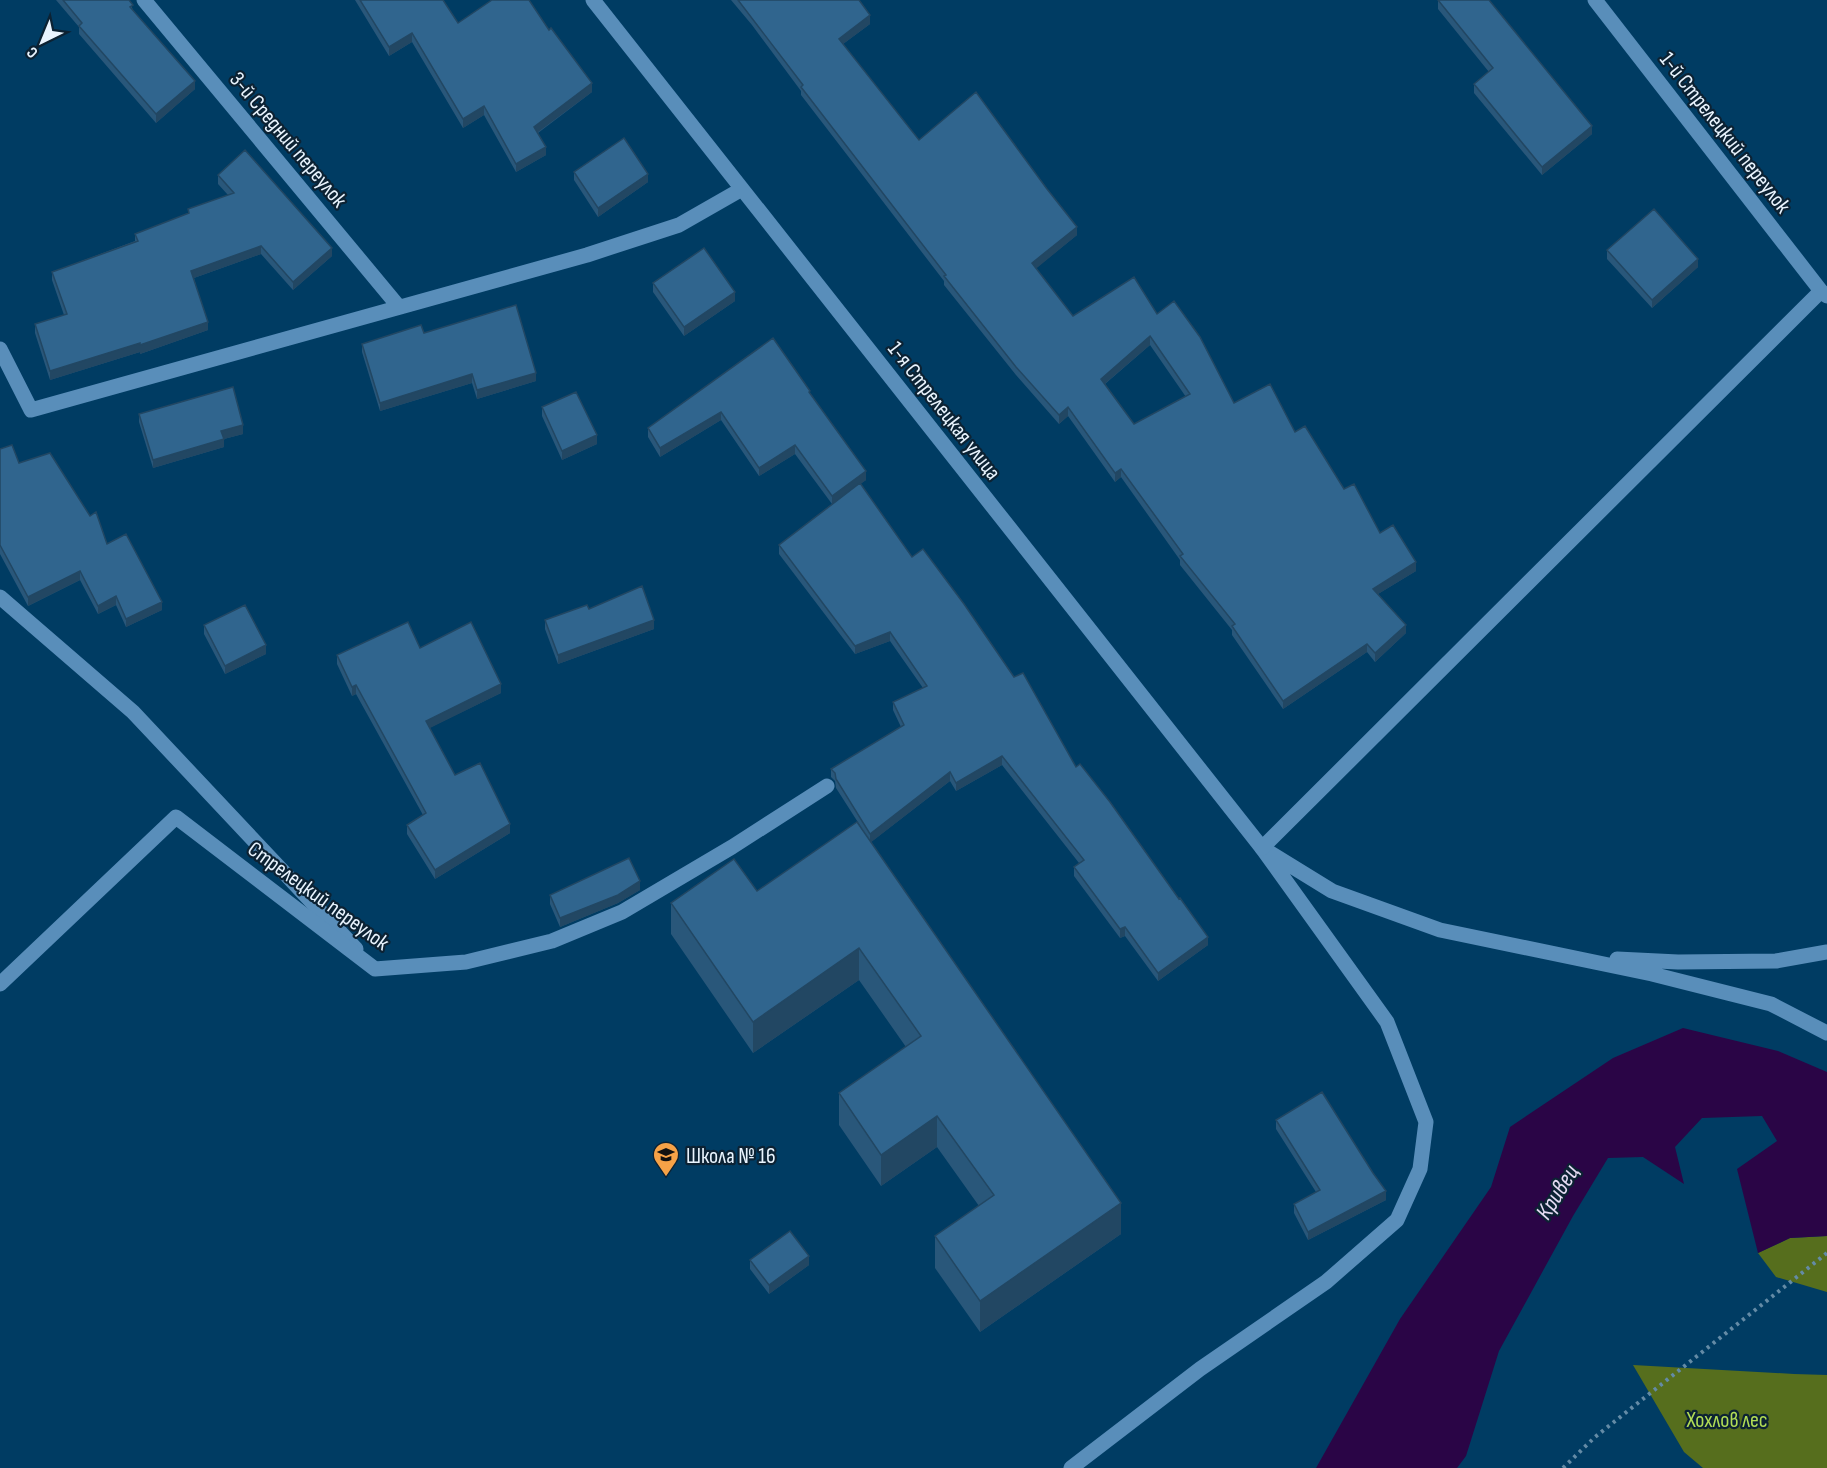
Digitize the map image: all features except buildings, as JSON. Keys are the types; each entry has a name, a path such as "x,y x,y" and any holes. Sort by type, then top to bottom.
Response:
{"street":[{"name":"3-й Средний переулок","path":"144,0 399,307"},
{"name":"1-я Стрелецкая улица","path":"593,0 1262,848 1387,1022 1426,1122 1420,1169 1397,1220 1326,1282 1200,1369 1071,1468"},
{"name":"1-й Стрелецкий переулок","path":"1596,0 1824,294"},
{"path":"0,349 31,410 587,255 679,225 742,189"},
{"path":"1824,294 1262,848 1332,891 1440,930 1652,974 1771,1004 1827,1033"},
{"path":"0,597 133,712 375,969"},
{"name":"Стрелецкий переулок","path":"0,984 176,817 375,969 466,962 562,937 622,912 732,847 827,786"},
{"path":"1557,955 1678,962 1776,961 1827,952"}],"path":[{"path":"1563,1468 1595,1437 1827,1253"}],"green space":[{"path":"1827,1236 1827,1292 1776,1277 1758,1253 1790,1238"},
{"name":"Хохлов лес","path":"1633,1365 1827,1375 1827,1468 1703,1468 1684,1452"}],"water":[{"name":"Кривец","path":"1683,1028 1778,1051 1827,1072 1827,1236 1790,1238 1758,1253 1737,1169 1777,1141 1762,1116 1702,1118 1675,1147 1684,1184 1643,1157 1608,1158 1573,1216 1499,1351 1466,1456 1457,1468 1316,1468 1400,1319 1491,1187 1510,1127 1613,1058"}],"place":[{"name":"Школа № 16","path":"666,1178"}]}
